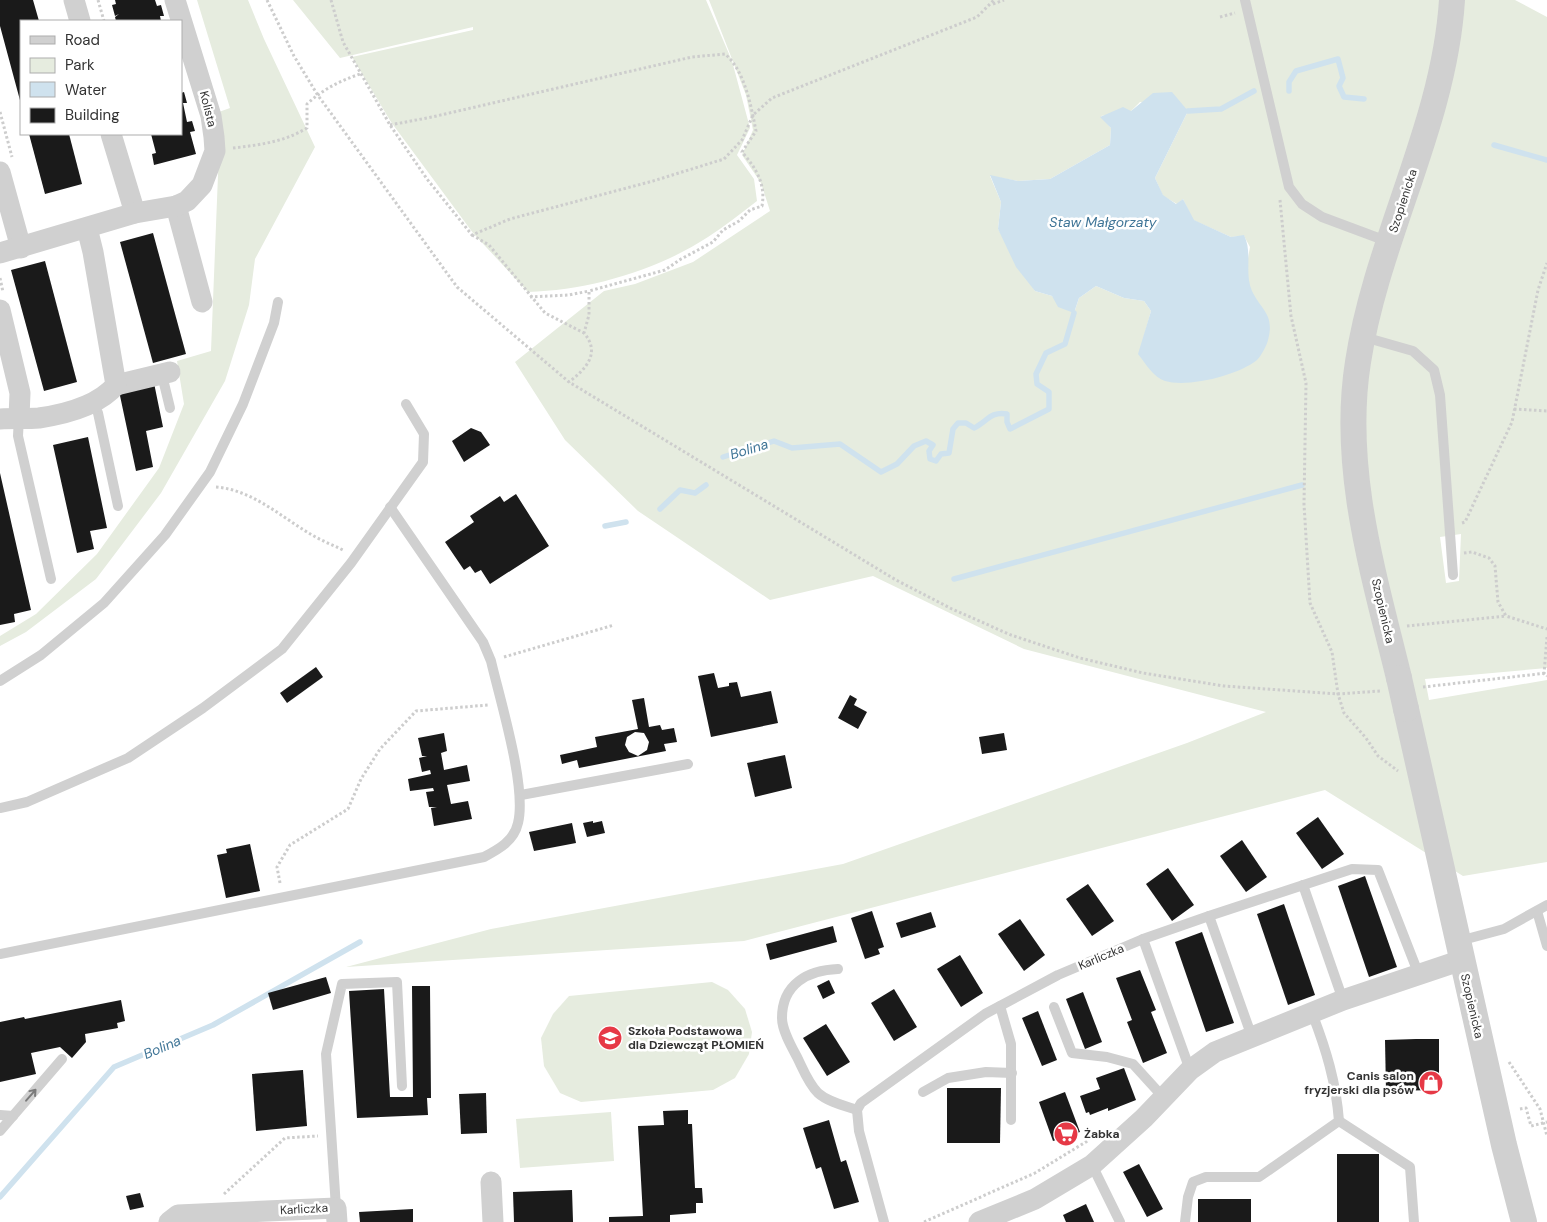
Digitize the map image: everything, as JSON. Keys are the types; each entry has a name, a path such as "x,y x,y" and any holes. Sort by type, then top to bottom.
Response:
{"street":[{"path":"74,0 80,20"},
{"name":"Kolista","path":"0,253 135,213 176,206 187,201 202,185 215,151 211,116 176,0"},
{"name":"Szopienicka","path":"1452,0 1447,48 1432,111 1390,242 1363,336 1354,396 1354,459 1371,562 1512,1180 1524,1222"},
{"path":"111,135 135,213"},
{"path":"0,172 20,248"},
{"path":"176,206 202,302"},
{"path":"86,228 93,252 116,384"},
{"path":"0,310 20,393 10,418 38,418 93,403 106,396 116,384 166,373"},
{"path":"980,1222 1034,1199 1092,1165 1144,1118 1163,1096 1190,1070 1215,1052 1343,1000 1419,975 1460,951"},
{"path":"491,1182 492,1222"},
{"name":"Karliczka","path":"169,1222 178,1215 337,1215"}],"lane":[{"path":"1245,0 1289,187 1302,204 1322,217 1390,242"},
{"path":"0,681 42,655 104,603 165,535 210,472 243,404 274,323 278,302"},
{"path":"1363,336 1413,351 1434,370 1440,394 1453,575"},
{"path":"166,373 170,408"},
{"path":"93,403 98,413 118,506"},
{"path":"0,808 27,802 128,758 203,708 282,649 356,556 423,462 424,434 406,404"},
{"path":"10,418 18,436 51,579"},
{"path":"0,954 484,856 506,846 518,824 520,795 491,661 483,642 390,507"},
{"path":"520,795 688,764"},
{"name":"Karliczka","path":"857,1110 861,1103 1000,1006 1058,975 1143,939 1352,869 1378,870 1419,975"},
{"path":"1303,885 1343,1000"},
{"path":"1460,951 1547,906"},
{"path":"1536,911 1547,946"},
{"path":"1209,916 1252,1036"},
{"path":"1143,939 1190,1070"},
{"path":"838,969 807,975 792,986 786,995 782,1019 790,1043 807,1078 819,1094 857,1110 859,1131 884,1222"},
{"path":"337,1215 326,1054 342,984 397,982 402,1086"},
{"path":"1000,1006 1011,1044 1011,1120"},
{"path":"1054,1007 1072,1053 1107,1057 1134,1064 1163,1096"},
{"path":"1312,1013 1327,1052 1335,1083 1339,1121"},
{"path":"0,1131 62,1059"},
{"path":"923,1092 948,1078 986,1072 1012,1073"},
{"path":"0,1115 13,1116"},
{"path":"1185,1222 1188,1197 1194,1182 1206,1177 1259,1177 1339,1121"},
{"path":"1339,1121 1410,1167 1414,1222"},
{"path":"1092,1165 1120,1222"}],"path":[{"path":"98,0 104,20"},
{"path":"267,0 294,56 317,94 457,287 569,382 896,580 952,609 1011,636 1080,658 1143,673 1224,686 1338,694 1401,691 1546,674 1547,637"},
{"path":"331,0 343,42 360,74 390,125 427,179 472,235 489,245 545,313 584,333 590,340 591,357 587,368 569,382"},
{"path":"992,5 994,0"},
{"path":"472,235 510,219 653,181 724,158 742,140 753,115 772,98 977,17 992,5 1004,0"},
{"path":"390,125 451,113 692,56 725,54 735,62 753,115 756,130 742,152 753,164 761,182 762,206 750,210 739,221 723,230 713,242 680,259 665,270 589,291 569,295 530,297"},
{"path":"215,151 270,143 295,135 306,128 307,104 317,94 334,84 360,74"},
{"path":"1278,194 1282,213 1291,316 1306,383 1304,504 1310,603 1332,652 1338,694 1344,713 1366,738 1378,756 1398,772 1422,782"},
{"path":"1449,526 1465,522 1512,422 1538,290 1547,263"},
{"path":"584,333 589,315 589,291"},
{"path":"1514,409 1547,411"},
{"path":"200,486 228,488 260,501 314,537 356,556"},
{"path":"1451,554 1472,552 1490,558 1495,566 1498,602 1506,616"},
{"path":"1407,626 1506,616 1547,629"},
{"path":"491,661 614,625"},
{"path":"282,896 277,867 290,845 348,809 361,779 380,749 416,711 501,704"},
{"path":"1505,1057 1537,1104 1546,1122 1547,1136"},
{"path":"1520,1109 1526,1108 1531,1126"},
{"path":"1524,1127 1546,1122"},
{"path":"204,1214 285,1138 332,1135"}],"green space":[{"path":"197,0 248,0 264,39 315,147 255,259 249,305 225,381 161,493 96,579 26,632 0,646 0,636 36,614 97,554 159,468 184,404 177,361 211,351 219,150 216,113 230,108"},
{"path":"293,0 706,0 732,61 750,128 737,155 754,179 757,201 708,237 667,260 598,283 528,292 473,233 391,122 352,57 473,30 473,27 340,58"},
{"path":"709,0 1515,0 1547,17 1547,668 1425,679 1429,700 1547,680 1547,862 1463,876 1325,790 744,941 346,967 491,929 843,864 1187,743 1266,712 1024,649 873,576 770,600 638,511 565,440 515,362 604,291 635,284 693,262 770,211 761,183 742,155 753,130 746,95","holes":["1140,102 1188,111 1155,178 1163,196 1177,204 1183,199 1193,220 1231,237 1244,236 1250,247 1243,286 1139,354 1151,311 1144,301 1124,298 1096,286 1079,298 1074,313 1052,296 1035,291 998,229 1001,202 990,176 1018,181 1050,179 1110,145 1111,128 1101,116 1131,111","1461,534 1459,581 1446,583 1440,537"]},
{"path":"712,982 728,990 745,1009 752,1032 749,1054 735,1078 713,1090 581,1102 560,1093 544,1066 541,1038 553,1014 569,996"},
{"path":"611,1112 614,1161 520,1168 516,1119"}],"water":[{"name":"Staw Małgorzaty","path":"1172,92 1188,111 1155,178 1163,195 1176,204 1183,199 1194,220 1231,237 1244,235 1248,249 1249,277 1252,291 1266,313 1270,324 1267,342 1257,360 1238,371 1226,375 1187,383 1165,381 1157,377 1138,354 1151,311 1144,301 1124,298 1096,286 1079,298 1074,313 1058,307 1052,296 1035,291 1016,267 998,229 1001,202 990,175 1018,181 1050,179 1110,145 1111,128 1100,117 1123,107 1131,111 1153,93"}],"building":[{"path":"0,0 33,0 39,20 20,20 20,100 0,26"},
{"path":"115,0 155,0 157,6 161,5 164,16 160,16 161,20 116,20 115,17 119,14 115,16 112,5 116,4"},
{"path":"184,92 187,103 183,103 187,122 192,121 195,131 190,132 196,154 154,165 152,154 156,153 151,135 182,135 182,93"},
{"path":"29,135 69,135 82,184 45,194"},
{"path":"153,233 186,354 153,363 120,242"},
{"path":"45,261 77,382 44,391 11,270"},
{"path":"154,383 163,427 146,431 153,467 136,471 119,391"},
{"path":"471,428 481,432 490,445 464,462 452,441"},
{"path":"88,437 107,528 90,531 94,549 77,553 53,445"},
{"path":"0,473 31,610 14,614 15,622 0,625"},
{"path":"516,494 549,546 490,584 481,570 475,573 470,566 464,570 445,542 474,522 470,516 500,496 504,502"},
{"path":"316,667 323,677 287,703 280,693"},
{"path":"714,673 718,688 737,682 741,697 771,691 778,723 711,737 698,676"},
{"path":"850,695 857,699 854,705 867,712 858,729 838,718"},
{"path":"644,698 649,727 660,725 662,730 674,728 677,742 664,744 666,751 579,768 577,760 562,764 560,755 597,747 595,737 638,729 632,700","holes":["635,732 644,733 649,742 647,750 638,756 629,752 625,745 627,737"]},
{"path":"444,733 447,751 441,753 444,770 467,765 470,781 447,785 451,804 468,801 472,819 434,826 431,808 437,807 429,807 426,792 434,791 433,788 410,791 408,779 431,774 430,770 422,772 419,758 427,756 422,756 418,738"},
{"path":"1004,733 1007,750 982,754 979,737"},
{"path":"785,755 792,788 755,797 747,763"},
{"path":"1318,817 1344,854 1322,869 1296,833"},
{"path":"593,821 593,823 602,821 605,833 587,837 583,823"},
{"path":"572,823 576,843 534,851 529,832"},
{"path":"1242,840 1267,877 1246,892 1220,856"},
{"path":"250,844 260,891 226,898 217,855 227,853 226,849"},
{"path":"1168,868 1194,905 1172,921 1146,884"},
{"path":"1365,876 1397,967 1369,977 1338,886"},
{"path":"1088,884 1114,921 1092,936 1066,899"},
{"path":"1284,904 1315,995 1288,1005 1257,914"},
{"path":"872,911 884,947 878,949 880,954 865,959 851,918"},
{"path":"931,912 936,927 901,938 896,923"},
{"path":"1020,919 1045,955 1024,971 998,934"},
{"path":"833,926 837,942 770,960 766,944"},
{"path":"1202,932 1234,1023 1206,1032 1175,942"},
{"path":"960,955 983,993 961,1007 937,969"},
{"path":"1140,970 1156,1010 1151,1012 1167,1053 1143,1063 1127,1022 1132,1020 1116,978"},
{"path":"326,977 331,993 273,1010 268,993"},
{"path":"829,980 835,993 823,999 817,986"},
{"path":"412,986 430,986 431,1098 427,1098 428,1115 357,1118 349,991 384,989 390,1097 413,1097"},
{"path":"894,989 917,1027 894,1041 871,1003"},
{"path":"1083,992 1102,1042 1085,1049 1066,999"},
{"path":"121,1000 125,1021 117,1023 118,1028 85,1034 86,1042 72,1058 60,1047 31,1053 36,1074 0,1082 0,1022 24,1017 25,1019"},
{"path":"1038,1011 1057,1060 1042,1066 1022,1018"},
{"path":"826,1024 850,1062 827,1076 803,1038"},
{"path":"1439,1039 1439,1090 1386,1091 1385,1040"},
{"path":"1124,1068 1136,1100 1108,1111 1108,1108 1090,1115 1089,1112 1086,1113 1080,1096 1100,1089 1096,1078"},
{"path":"303,1070 307,1126 256,1131 252,1074"},
{"path":"947,1088 1001,1088 1000,1143 947,1143"},
{"path":"1065,1092 1080,1132 1053,1141 1039,1102"},
{"path":"486,1093 487,1133 461,1134 459,1094"},
{"path":"688,1110 688,1124 692,1124 695,1188 702,1188 703,1203 696,1203 696,1213 670,1215 670,1222 609,1222 609,1217 643,1216 638,1126 664,1125 663,1111"},
{"path":"829,1120 841,1162 846,1160 859,1202 834,1209 821,1167 816,1169 803,1128"},
{"path":"1337,1154 1379,1154 1379,1222 1337,1222"},
{"path":"1139,1164 1163,1209 1147,1217 1123,1172"},
{"path":"572,1190 573,1222 514,1222 513,1192"},
{"path":"140,1193 144,1207 130,1210 126,1196"},
{"path":"1198,1199 1251,1199 1251,1222 1198,1222"},
{"path":"1086,1204 1094,1222 1066,1222 1063,1215"},
{"path":"413,1209 413,1222 360,1222 359,1212"}],"waterway":[{"name":"Bolina","path":"1289,91 1289,82 1296,71 1338,59 1343,78 1339,86 1344,97 1364,99"},
{"name":"Bolina","path":"1188,111 1221,109 1254,91"},
{"name":"Bolina","path":"1494,145 1547,160"},
{"name":"Bolina","path":"723,457 774,441 792,448 840,444 881,472 897,464 914,446 926,441 933,445 929,451 930,459 936,461 941,454 949,453 953,429 958,423 966,423 974,428 996,414 1001,413 1007,414 1007,422 1010,429 1049,409 1049,392 1037,384 1036,374 1046,353 1065,344 1074,313"},
{"name":"Bolina","path":"660,509 680,490 695,493 706,485"},
{"path":"954,579 1302,485"},
{"name":"Bolina","path":"605,526 626,522"},
{"name":"Bolina","path":"0,1197 114,1067 213,1025 360,942"}],"place":[{"name":"Szkoła Podstawowa dla Dziewcząt PŁOMIEŃ","path":"610,1038"},
{"name":"Canis salon fryzjerski dla psów","path":"1431,1083"},
{"name":"Żabka","path":"1066,1134"}]}
